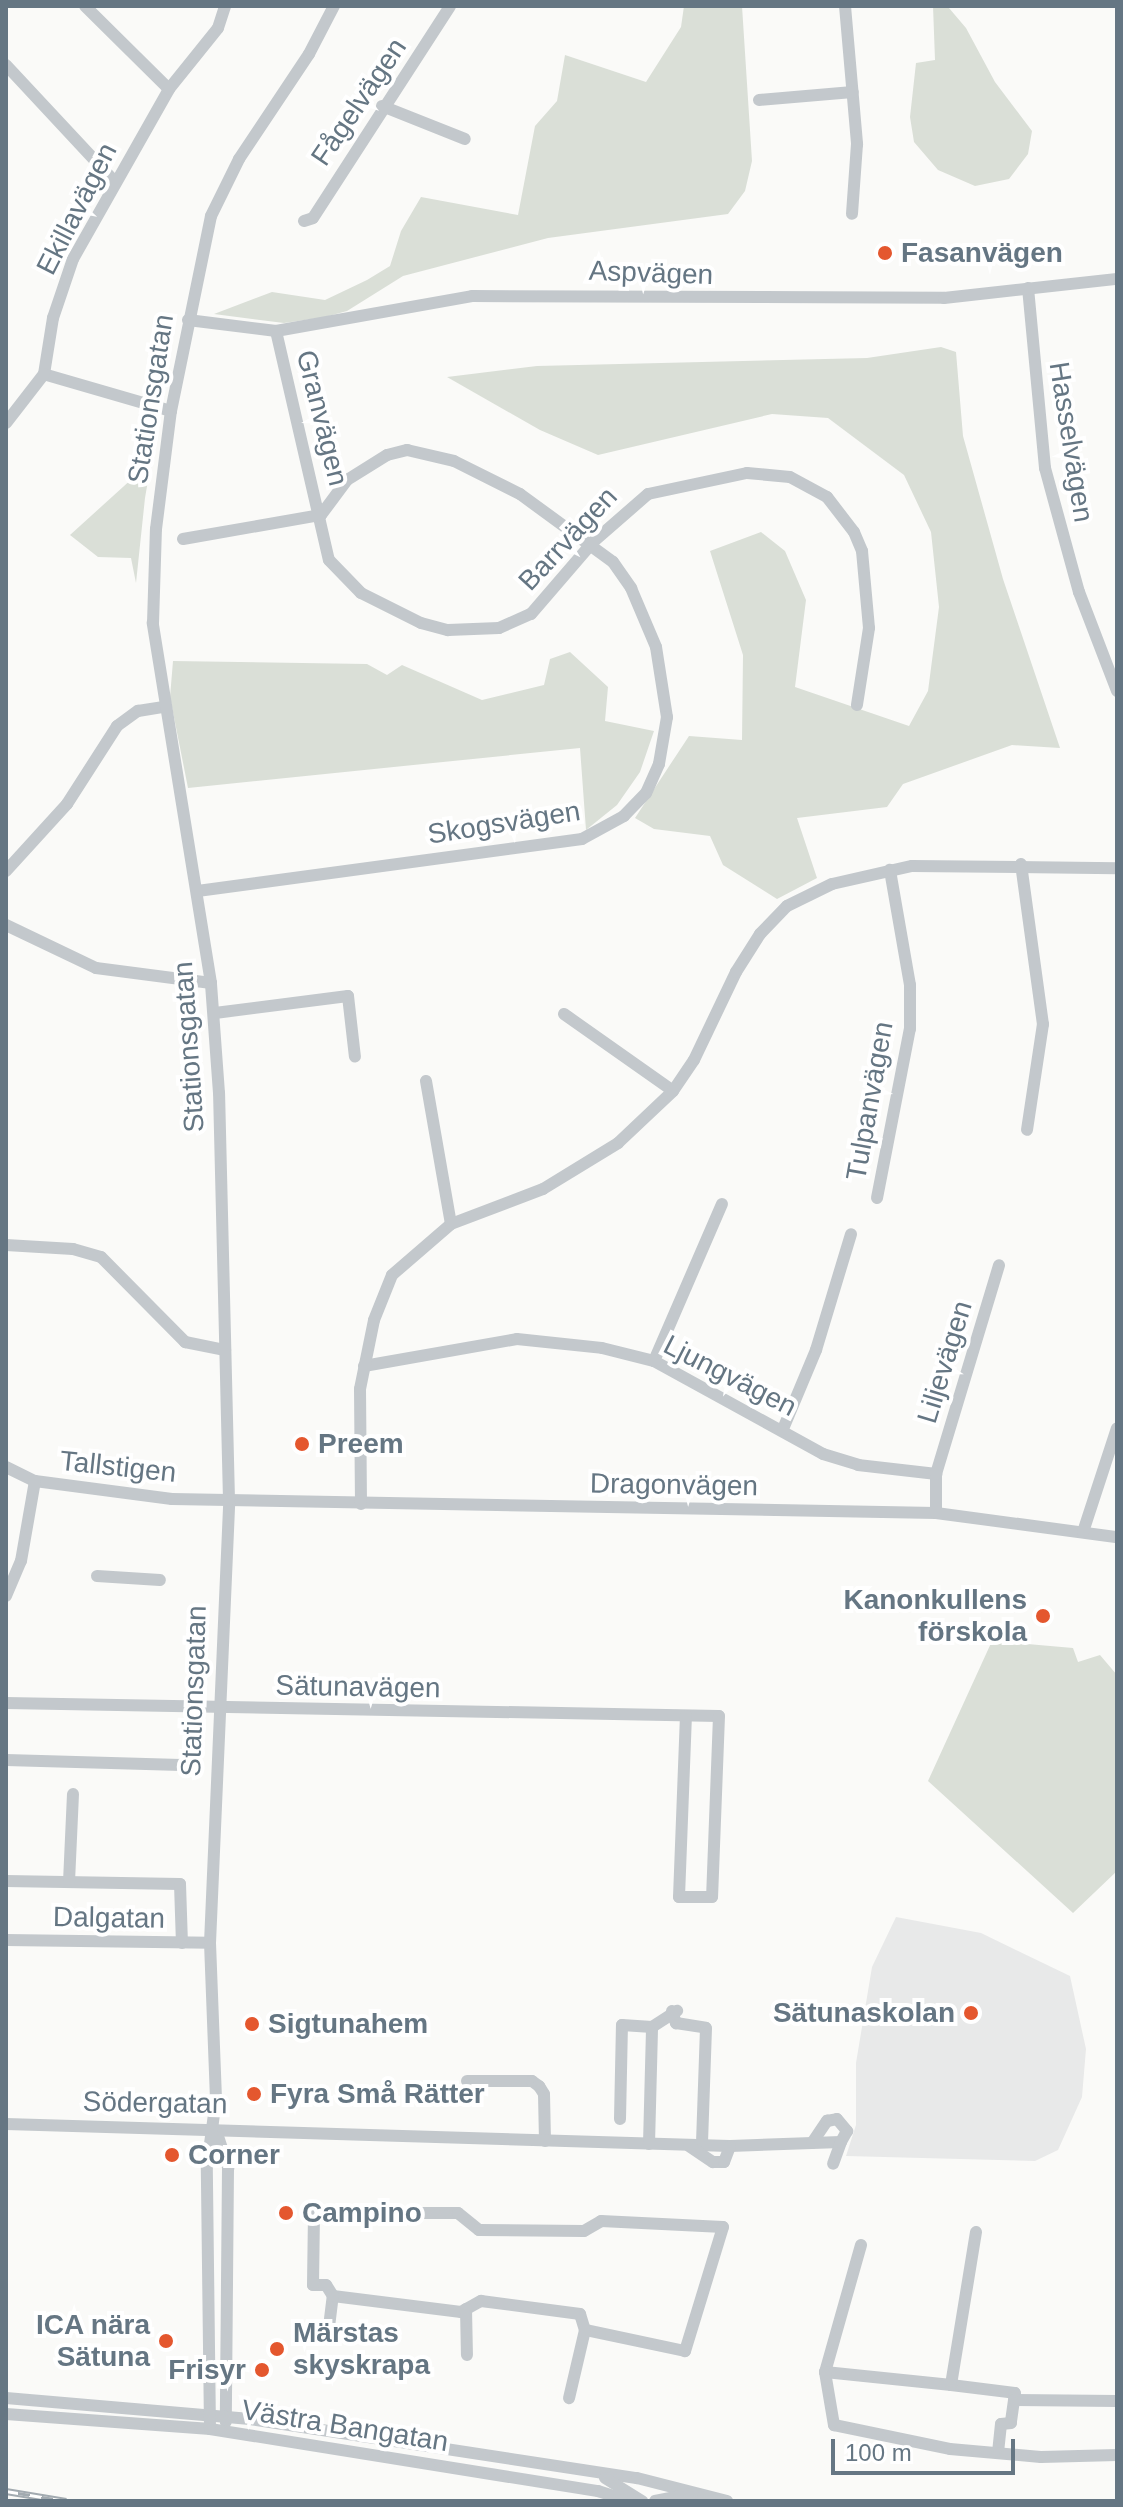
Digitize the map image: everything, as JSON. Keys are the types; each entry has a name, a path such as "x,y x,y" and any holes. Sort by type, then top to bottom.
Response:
{"street":[{"path":"85,6 169,89"},
{"name":"Ekillavägen","path":"44,374 53,318 73,259 114,181 169,89 218,28 225,6"},
{"name":"Stationsgatan","path":"210,2429 207,2166 215,2127 210,1943 229,1500 215,1013 198,891 164,707 153,623 154,564 171,411 188,320 219,196 334,6"},
{"name":"Fågelvägen","path":"304,221 313,218 382,106 445,21 450,6"},
{"path":"845,6 857,144 852,214"},
{"path":"6,65 114,181"},
{"path":"759,100 853,92"},
{"path":"382,106 465,139"},
{"name":"Aspvägen","path":"188,320 276,331 472,296 944,298 1117,279"},
{"name":"Hasselvägen","path":"1028,288 1045,468 1079,592 1117,691"},
{"name":"Granvägen","path":"276,331 321,515"},
{"path":"6,423 40,386 44,374 171,411"},
{"name":"Skogsvägen","path":"198,891 582,839 624,816 646,793 656,771 667,717 656,647 631,588 593,542 520,494 454,461 407,450 371,463 347,480 321,515"},
{"name":"Barrvägen","path":"321,515 329,560 342,579 383,606 448,630 499,628 531,614 593,542 636,501 669,485 747,473 807,484 842,513 862,551 869,628 857,705"},
{"path":"183,539 321,515"},
{"path":"6,871 67,804 117,726 138,711 164,707"},
{"path":"1021,864 1043,1024 1027,1130"},
{"path":"361,1504 358,1413 364,1366 374,1320 392,1275 451,1224 580,1170 618,1143 673,1091 694,1060 736,972 760,934 787,906 832,884 890,870 1021,864 1117,868"},
{"name":"Tulpanvägen","path":"877,1198 910,1029 910,985 890,870"},
{"path":"6,925 96,968 211,983"},
{"path":"215,1013 348,996 355,1057"},
{"path":"564,1014 673,1091"},
{"path":"426,1081 451,1224"},
{"path":"654,1361 722,1204"},
{"path":"783,1429 816,1350 851,1234"},
{"path":"6,1245 73,1249 101,1257 185,1342 225,1350"},
{"name":"Liljevägen","path":"936,1474 999,1265"},
{"name":"Ljungvägen","path":"364,1366 517,1339 578,1344 654,1361 783,1429 823,1454 858,1465 936,1474"},
{"path":"1083,1532 1117,1428"},
{"name":"Tallstigen","path":"6,1467 35,1481 172,1499 229,1500"},
{"path":"936,1474 936,1513"},
{"path":"6,1596 21,1561 35,1481"},
{"name":"Dragonvägen","path":"229,1500 936,1513 1117,1537"},
{"path":"97,1576 160,1580"},
{"name":"Sätunavägen","path":"6,1703 719,1716 712,1897 679,1897 686,1716"},
{"path":"6,1760 181,1765"},
{"path":"69,1882 73,1794"},
{"path":"6,1881 180,1884 182,1943"},
{"name":"Dalgatan","path":"6,1940 210,1943"},
{"path":"620,2119 622,2025 652,2027 676,2011 676,2023 706,2028 702,2145"},
{"path":"649,2144 652,2027"},
{"path":"467,2081 532,2081 539,2086 544,2094 545,2141"},
{"path":"812,2143 827,2121 837,2119 847,2131 833,2164"},
{"name":"Södergatan","path":"6,2124 215,2127 730,2146 841,2142"},
{"name":"Stationsgatan","path":"215,2127 228,2168 225,2432"},
{"name":"Södergatan","path":"687,2144 713,2162 724,2162 730,2146"},
{"path":"328,2335 333,2296 326,2285 313,2285 314,2213 458,2213 479,2230 584,2231 601,2221 723,2227 685,2351 585,2330"},
{"path":"951,2385 976,2232"},
{"path":"861,2245 825,2372 834,2425 950,2449 1117,2455"},
{"path":"333,2296 466,2309 481,2301 580,2314 585,2330 569,2398"},
{"path":"466,2309 467,2355"},
{"path":"825,2372 1015,2393 1011,2423 1001,2424 998,2453"},
{"name":"Västra Bangatan","path":"6,2398 226,2416 674,2484 727,2501"},
{"path":"1014,2400 1117,2401"},
{"name":"Västra Bangatan","path":"6,2414 210,2429 598,2491 626,2501"},
{"name":"Västra Bangatan","path":"591,2473 642,2501"},
{"name":"Västra Bangatan","path":"655,2501 699,2493"}],"shaded area":[{"path":"684,6 742,6 752,161 745,191 728,214 548,238 403,276 347,311 325,317 284,323 214,314 272,292 325,300 367,280 390,266 401,231 421,197 518,215 535,126 557,101 565,55 646,82 681,27"},
{"path":"933,6 949,8 966,28 995,82 1032,131 1028,154 1009,179 975,186 938,170 914,142 910,117 916,63 935,60"},
{"path":"941,347 956,352 963,436 1003,579 1060,748 1012,745 903,784 887,807 797,818 817,878 777,899 723,865 710,836 654,829 635,818 689,736 742,740 743,655 710,551 761,532 785,551 806,600 795,687 909,726 928,691 939,607 931,532 904,475 828,418 772,414 598,455 540,430 447,377 537,366 867,358"},
{"path":"154,445 136,583 131,558 98,557 70,535 145,467"},
{"path":"570,652 608,687 605,721 654,731 640,772 617,805 586,830 580,748 188,788 170,697 173,661 367,664 387,675 402,665 482,700 544,685 550,659"},
{"path":"992,1641 1073,1648 1078,1662 1100,1655 1117,1675 1117,1871 1073,1913 928,1781"},
{"name":"Sätunaskolan","path":"896,1917 981,1933 1070,1976 1086,2049 1082,2097 1058,2150 1035,2161 846,2156 856,2125 856,2063 872,1967"}],"railway":[{"path":"6,2491 66,2501"}],"place":[{"name":"Fasanvägen","path":"885,253"},
{"name":"Preem","path":"302,1444"},
{"name":"Kanonkullens förskola","path":"1043,1616"},
{"name":"Sätunaskolan","path":"971,2013"},
{"name":"Sigtunahem","path":"252,2024"},
{"name":"Fyra Små Rätter","path":"254,2094"},
{"name":"Corner","path":"172,2155"},
{"name":"Campino","path":"286,2213"},
{"name":"ICA nära Sätuna","path":"166,2341"},
{"name":"Märstas skyskrapa","path":"277,2349"},
{"name":"Frisyr","path":"262,2370"}]}
